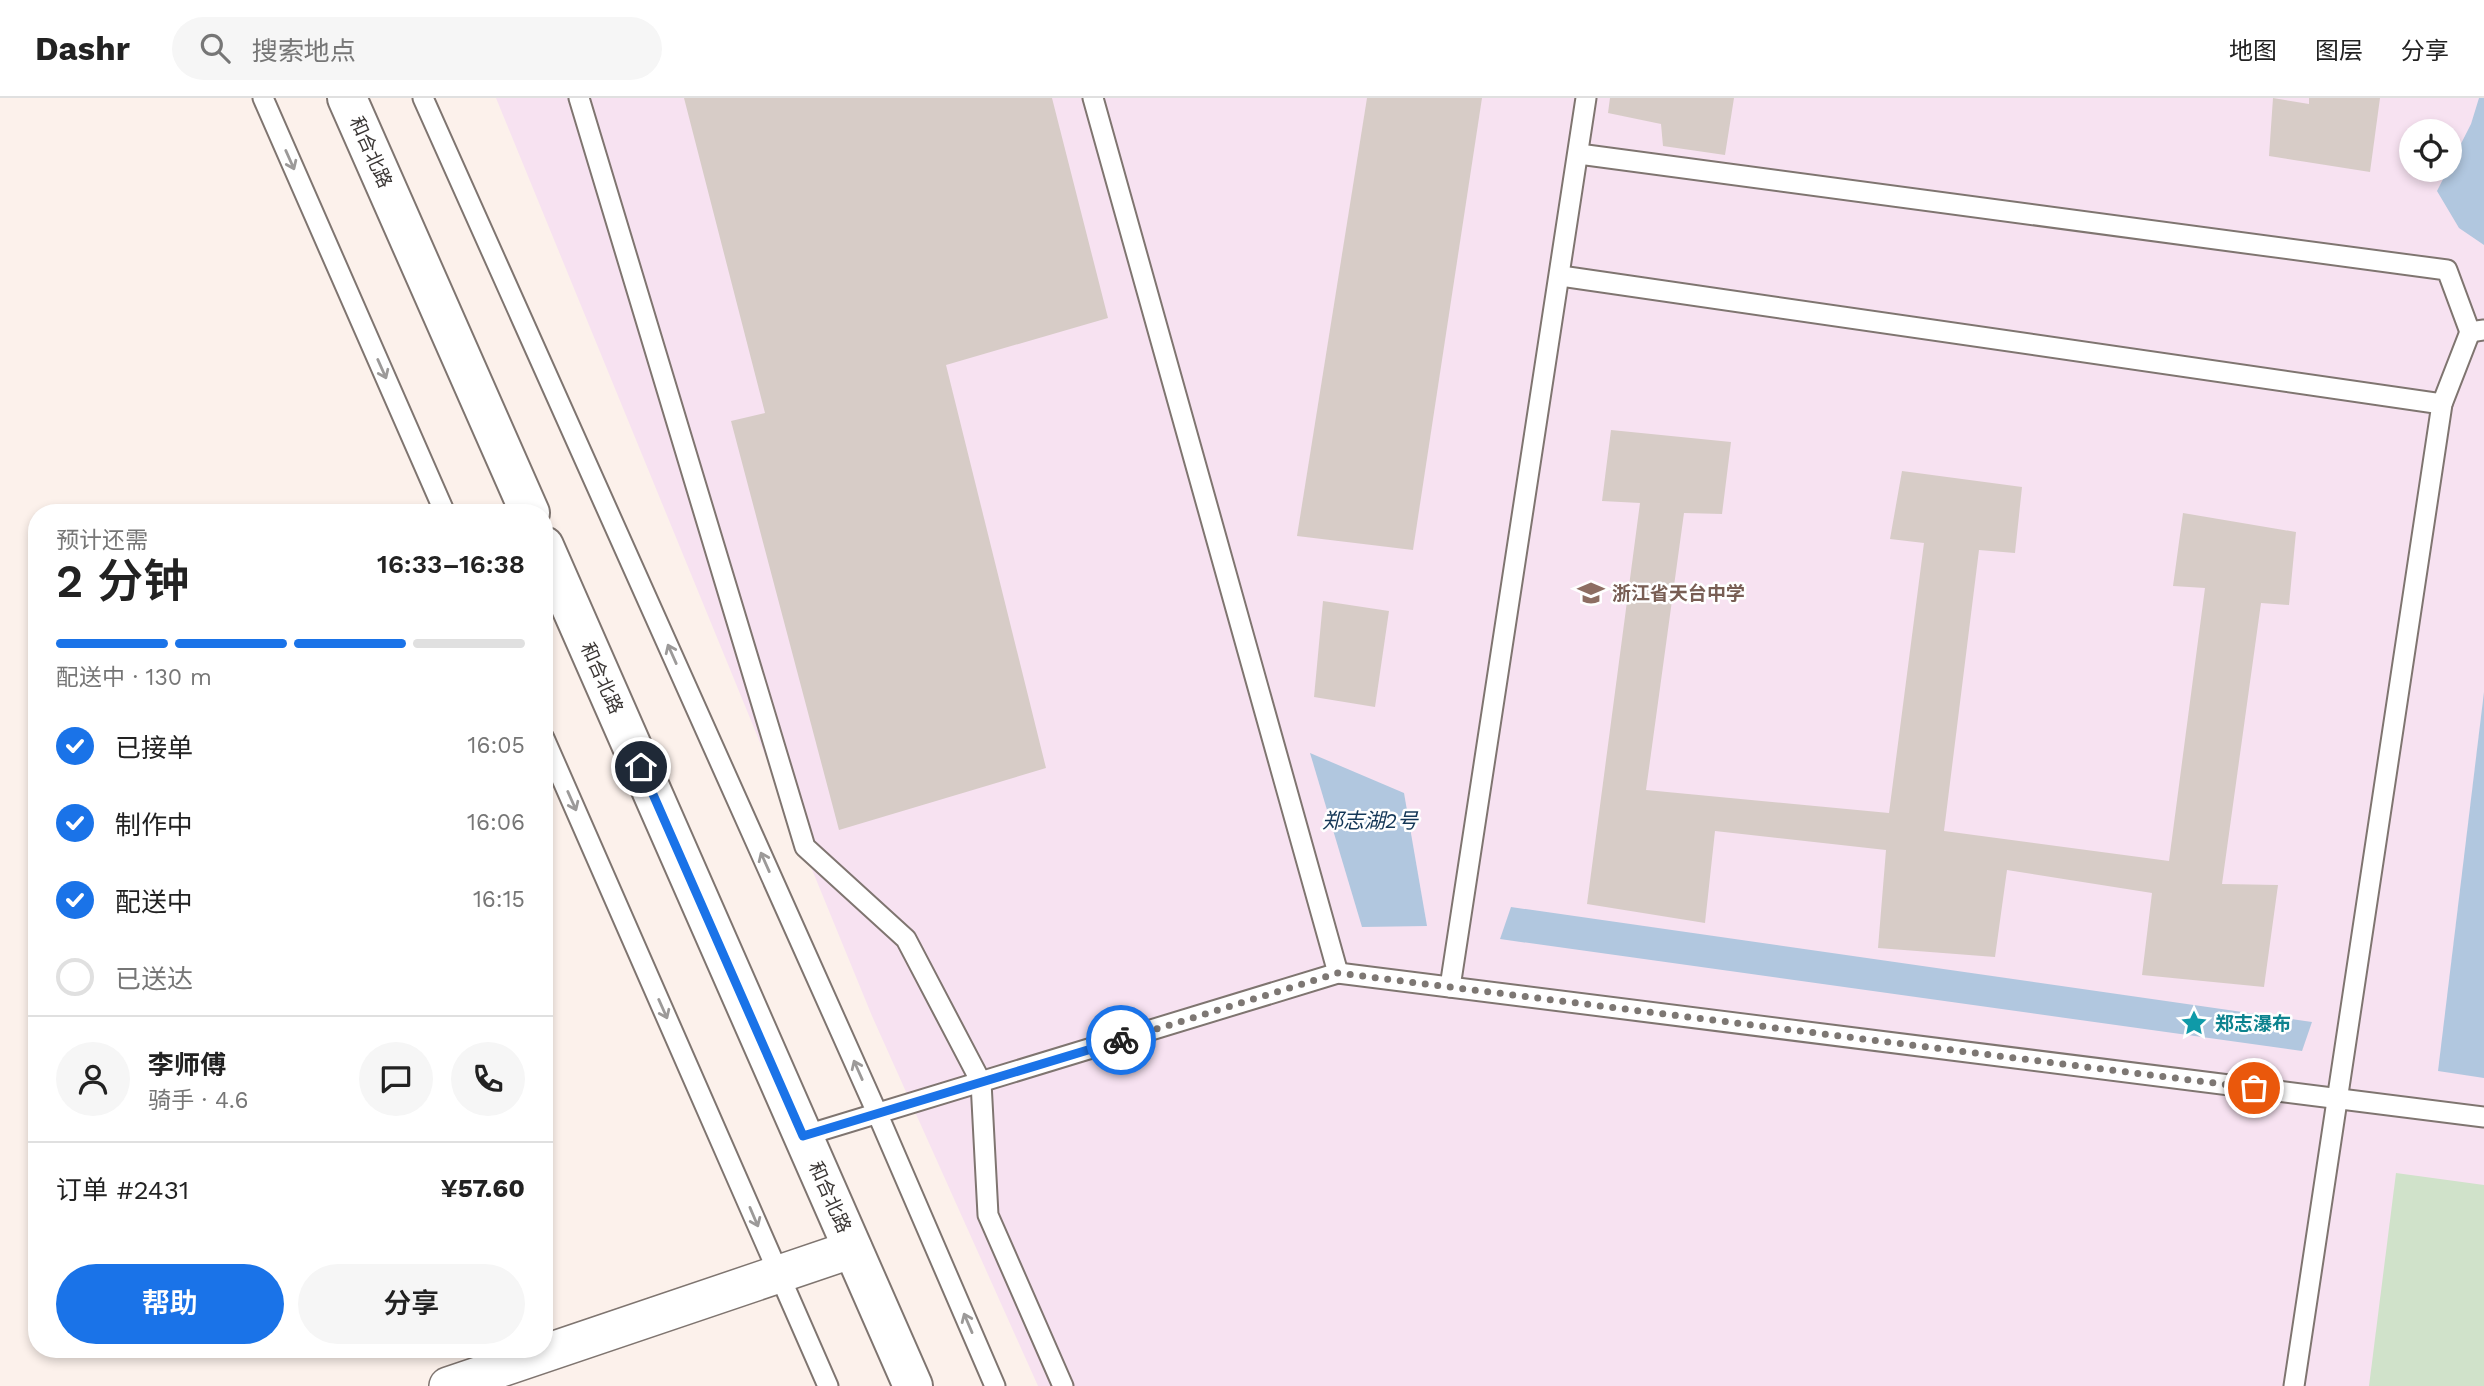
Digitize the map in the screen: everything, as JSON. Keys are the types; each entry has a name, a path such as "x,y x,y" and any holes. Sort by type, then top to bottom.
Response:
{"main road":[{"name":"和合北路","path":"347,98 526,504"},
{"name":"和合北路","path":"553,567 913,1386"}],"street":[{"path":"553,1350 853,1249"},
{"path":"448,1386 530,1358"}],"lane":[{"path":"263,98 441,504"},
{"path":"423,98 878,1115 995,1386"},
{"path":"579,98 805,847 905,939 981,1082 988,1215 1063,1386"},
{"path":"1093,98 1338,973"},
{"path":"1450,987 1586,98"},
{"path":"1579,154 2447,270 2477,331 2442,404 2294,1386"},
{"path":"1560,276 2442,404"},
{"path":"553,758 828,1386"},
{"path":"803,1136 1338,973 2484,1117"}],"shaded area":[{"name":"浙江省天台中学","path":"496,98 2484,98 2484,1386 1038,1386 872,1016"}],"green space":[{"path":"2396,1173 2484,1185 2484,1386 2369,1386"}],"water":[{"path":"2479,98 2484,98 2484,245 2459,228 2437,191 2442,182 2462,182 2462,142"},
{"path":"2484,692 2484,1078 2438,1071"},
{"name":"郑志湖2号","path":"1310,753 1404,793 1427,926 1362,927"},
{"path":"1511,907 2312,1022 2302,1051 1500,939"}],"building":[{"path":"684,98 1052,98 1108,318 946,365 1046,768 839,830 731,421 765,413"},
{"path":"1367,98 1482,98 1413,550 1297,536"},
{"path":"1610,98 1734,98 1725,155 1663,146 1661,124 1608,113"},
{"path":"2273,98 2309,104 2309,98 2380,98 2370,172 2269,156"},
{"path":"1611,430 1731,442 1722,514 1684,513 1646,790 1889,813 1924,543 1890,539 1902,471 2022,487 2015,553 1979,550 1944,831 2169,861 2205,588 2173,586 2183,513 2296,532 2289,605 2261,603 2222,884 2278,885 2264,987 2142,975 2152,893 2007,870 1995,957 1878,948 1886,850 1715,831 1705,923 1587,904 1640,503 1602,501"},
{"path":"1323,601 1389,611 1375,707 1314,697"}],"way so far":[{"path":"1121,1040 1338,973 2254,1088"}],"place":[{"name":"浙江省天台中学","path":"1591,593"},
{"name":"郑志瀑布","path":"2194,1023"}],"route":[{"path":"641,767 803,1136 1121,1040"}]}
